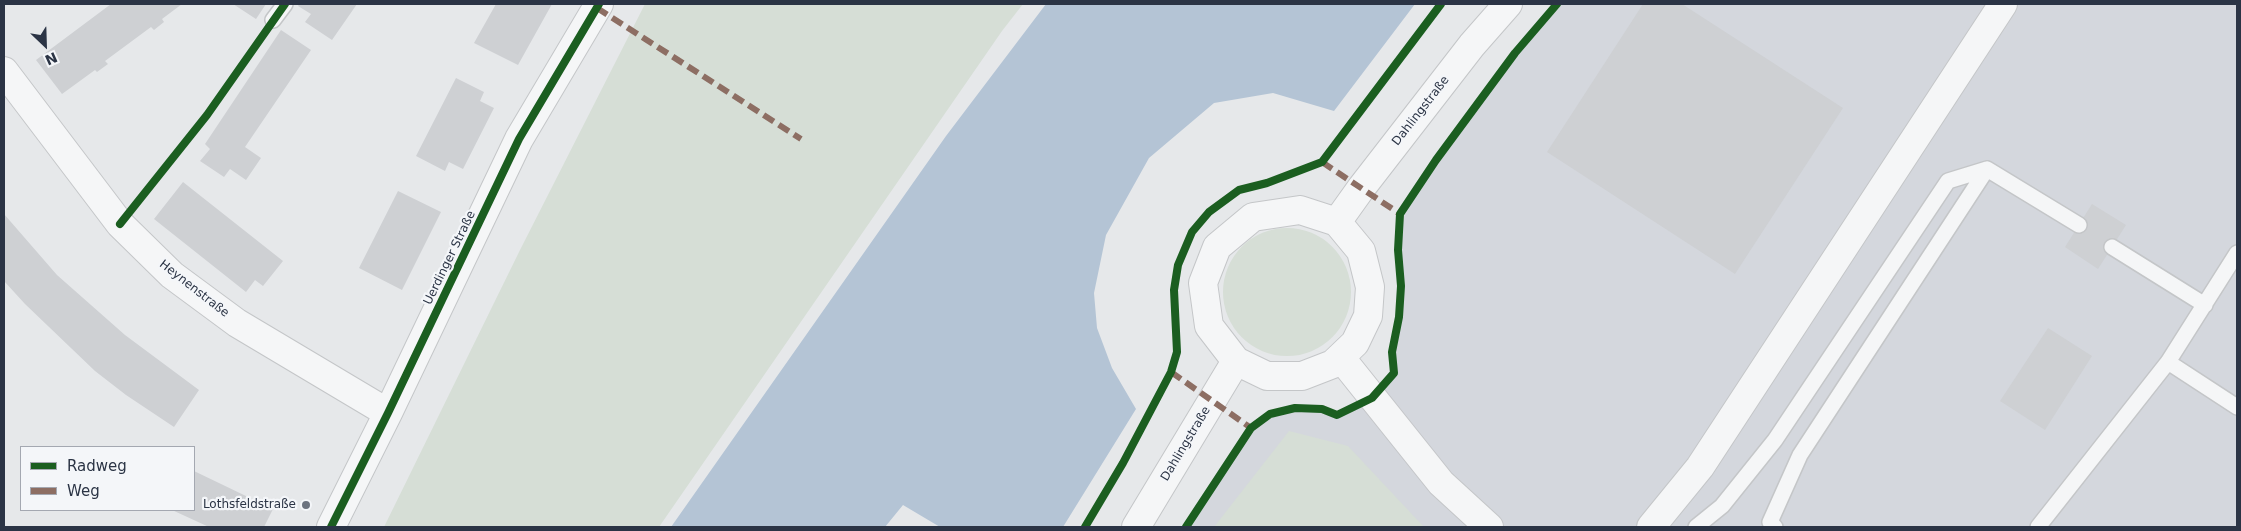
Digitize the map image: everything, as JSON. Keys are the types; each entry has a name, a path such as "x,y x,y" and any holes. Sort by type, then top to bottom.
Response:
{"street":[{"name":"Uerdinger Straße","path":"330,527 388,413 519,140 599,4"},
{"name":"Dahlingstraße","path":"1337,222 1460,61 1508,4"},
{"path":"1651,527 1700,467 2003,4"},
{"name":"Heynenstraße","path":"4,71 120,224 172,275 237,323 388,413"},
{"path":"1300,210 1337,222 1361,252 1370,287 1368,316 1355,343 1341,358 1333,364 1302,376 1267,376 1236,361 1209,326 1203,283 1217,247 1253,217 1300,210"},
{"path":"1341,358 1441,483 1489,527"},
{"name":"Dahlingstraße","path":"1136,527 1236,361"}],"lane":[{"path":"273,20 285,4"},
{"path":"1696,527 1722,506 1774,440 1948,181 1987,170 2079,225"},
{"path":"1775,527 1770,522 1800,455 1987,170"},
{"path":"2112,247 2205,305"},
{"path":"2038,527 2168,362 2237,253"},
{"path":"2168,362 2237,407"}],"shaded area":[{"path":"645,4 1023,4 1002,31 659,527 384,527 520,250"},
{"path":"1557,4 2237,4 2237,527 1186,527 1251,428 1270,414 1295,408 1322,409 1338,415 1372,398 1394,373 1392,352 1399,317 1401,286 1398,250 1400,214 1436,160 1515,53"},
{"path":"1287,228 1311,233 1332,247 1346,268 1351,292 1346,316 1332,337 1311,351 1287,356 1263,351 1242,337 1228,316 1223,292 1228,268 1242,247 1263,233"},
{"path":"1289,431 1348,446 1424,527 1214,527"}],"water":[{"path":"1046,4 1415,4 1334,111 1273,93 1214,103 1149,158 1106,235 1094,293 1097,328 1112,368 1136,409 1063,527 940,527 903,505 885,527 671,527 946,136"}],"building":[{"path":"111,4 182,4 162,19 164,22 154,30 151,27 105,61 108,64 97,72 95,70 62,94 36,60"},
{"path":"233,4 266,4 256,19"},
{"path":"299,4 357,4 332,40 305,22 311,14 298,6"},
{"path":"496,4 552,4 518,65 474,43"},
{"path":"1643,4 1682,4 1843,108 1735,274 1547,152"},
{"path":"281,30 311,50 245,147 261,158 246,180 230,169 224,177 200,161 210,149 205,144"},
{"path":"456,78 484,92 480,101 494,108 463,169 449,162 445,171 416,156"},
{"path":"183,182 283,261 263,286 255,280 246,292 154,219"},
{"path":"398,191 441,212 402,290 359,268"},
{"path":"2092,204 2126,225 2098,269 2065,247"},
{"path":"4,214 57,275 125,335 199,390 174,427 126,395 95,371 25,304 4,281"},
{"path":"2048,328 2092,356 2045,430 2000,401"},
{"path":"195,471 273,509 264,527 209,527 174,511 195,511"}],"marked path":[{"path":"597,8 801,139"},
{"path":"1322,162 1400,214"},
{"path":"1171,372 1251,428"}],"cycle path":[{"path":"120,224 207,115 285,4"},
{"path":"331,527 388,413 519,139 599,4"},
{"path":"1085,527 1123,463 1171,372 1177,352 1174,290 1178,265 1192,232 1209,212 1239,190 1267,183 1322,162 1441,4"},
{"path":"1186,527 1251,428 1270,414 1295,408 1322,409 1337,415 1372,398 1394,373 1392,352 1399,317 1401,286 1398,250 1400,214 1436,160 1515,53 1557,4"}],"place":[{"name":"Lothsfeldstraße","path":"306,505"}]}
